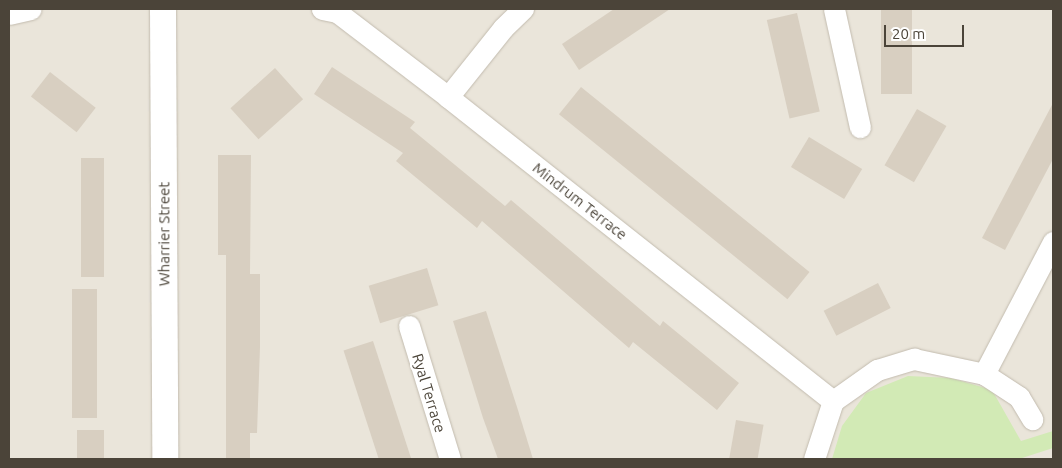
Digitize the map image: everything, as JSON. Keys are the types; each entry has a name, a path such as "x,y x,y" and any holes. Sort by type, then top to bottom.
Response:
{"street":[{"path":"9,14 30,9"},
{"name":"Wharrier Street","path":"163,9 165,459"},
{"name":"Mindrum Terrace","path":"322,9 337,12 448,97 833,401"},
{"path":"448,97 503,28 523,9"},
{"path":"834,9 860,127"},
{"path":"984,374 1053,242"},
{"name":"Ryal Terrace","path":"408,326 450,459"},
{"path":"814,459 833,401 878,370 914,359 984,374 1019,397 1032,419"}],"shaded area":[{"path":"9,9 1053,9 1053,459 9,459"}],"green space":[{"path":"908,376 951,378 992,390 1021,441 1053,431 1053,448 1019,459 832,459 842,426 866,393"}],"building":[{"path":"614,9 670,9 579,70 562,44"},
{"path":"881,9 912,9 912,94 881,94"},
{"path":"797,13 820,111 790,118 767,20"},
{"path":"332,67 415,122 410,128 505,206 511,200 660,326 663,321 739,383 717,410 633,342 629,348 482,221 477,228 396,161 403,153 314,94"},
{"path":"275,68 303,99 259,139 230,108"},
{"path":"50,72 96,108 77,132 31,96"},
{"path":"581,87 809,272 787,299 559,114"},
{"path":"1053,103 1053,159 1005,250 982,238"},
{"path":"917,109 946,126 914,182 884,165"},
{"path":"809,137 862,169 844,199 791,167"},
{"path":"218,155 251,155 250,274 260,274 260,347 257,433 250,433 250,459 226,459 226,255 218,255"},
{"path":"81,158 104,158 104,277 81,277"},
{"path":"427,268 438,305 380,323 369,286"},
{"path":"878,283 891,308 836,336 824,311"},
{"path":"72,289 97,289 97,418 72,418"},
{"path":"486,311 533,459 498,459 483,418 453,321"},
{"path":"373,341 411,459 379,459 344,351"},
{"path":"736,420 764,425 758,459 729,458"},
{"path":"77,430 104,430 104,459 77,459"}]}
